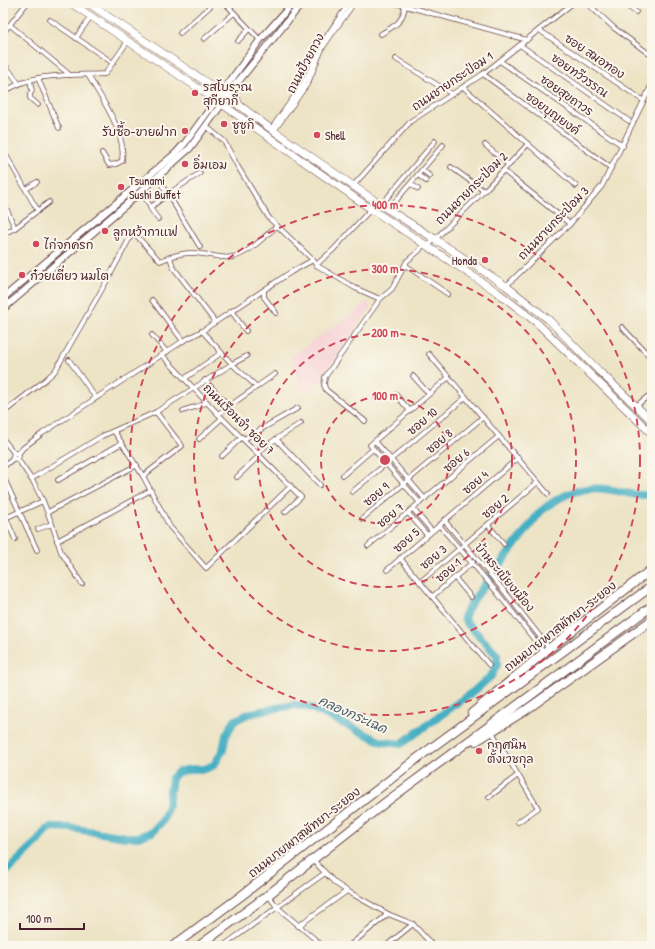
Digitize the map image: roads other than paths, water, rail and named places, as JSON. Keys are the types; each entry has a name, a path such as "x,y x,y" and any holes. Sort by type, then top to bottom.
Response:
{"highway":[{"name":"ถนนบายพาสพัทยา–ระยอง","path":"448,736 482,704 547,650 652,569"},
{"name":"ถนนบายพาสพัทยา–ระยอง","path":"173,946 241,896 419,757 652,586"},
{"path":"201,946 386,802 652,606"},
{"path":"452,753 492,732 526,710 652,620"}],"main road":[{"path":"71,3 219,102 371,209 497,292 536,322 652,434"},
{"path":"88,3 224,94 272,130 388,210 506,286 549,320 599,371 652,421"},
{"path":"237,83 235,93 239,106"}],"street":[{"path":"3,33 27,3"},
{"path":"180,33 214,3"},
{"path":"225,3 260,40"},
{"path":"3,309 141,192 190,148 206,126 224,94 260,40 293,3"},
{"path":"224,94 237,83 302,3"},
{"name":"ถนนป้วยกวง","path":"272,130 304,84 320,46 349,3"},
{"name":"ถนนป้วยกวง","path":"272,130 308,83 323,47 354,3"},
{"path":"395,3 527,40"},
{"name":"ถนนชายกระป่อม 1","path":"353,186 411,121 483,74 573,3"},
{"path":"588,4 596,3"},
{"path":"622,3 636,12"},
{"path":"588,4 614,28 652,56"},
{"path":"381,34 396,26 403,15 405,6"},
{"path":"204,39 234,13"},
{"path":"76,38 91,16"},
{"path":"50,20 113,63"},
{"path":"10,25 70,75"},
{"path":"238,41 249,29"},
{"name":"ซอย สมอทอง","path":"539,30 641,99"},
{"path":"3,92 19,84 38,78 105,74 128,41"},
{"name":"ซอยทวีวรรณ","path":"520,45 629,122"},
{"path":"396,59 452,94"},
{"name":"ซอยสุขถาวร","path":"500,61 623,146"},
{"path":"3,62 19,84"},
{"name":"ซอยบุญยงค์","path":"483,74 612,168"},
{"path":"88,75 111,116 124,152 122,161 116,164 109,164 102,153"},
{"path":"38,78 59,128"},
{"path":"30,80 32,91 30,98 38,104"},
{"name":"ถนนชายกระป่อม 3","path":"506,286 570,224 602,186 623,146 652,84"},
{"path":"463,87 576,186"},
{"path":"3,298 176,153 219,102"},
{"path":"206,126 224,141 269,218 276,226 316,264 355,288 380,299"},
{"path":"381,205 435,141"},
{"name":"ถนนชายกระป่อม 2","path":"365,421 326,390 324,385 325,377 380,299 392,289 407,261 426,244 435,239 504,171 528,144"},
{"path":"388,210 443,145"},
{"path":"485,145 509,165"},
{"path":"3,150 38,211"},
{"path":"424,154 431,160"},
{"path":"451,167 484,191"},
{"path":"422,170 430,176"},
{"path":"504,171 570,224"},
{"path":"144,209 150,208 200,173"},
{"path":"418,175 426,181"},
{"path":"157,178 200,247"},
{"path":"26,189 37,182"},
{"path":"411,184 418,189"},
{"path":"141,192 158,219"},
{"path":"3,201 15,228"},
{"path":"3,234 15,228 49,202"},
{"path":"316,264 371,209"},
{"path":"3,413 55,371 133,232 160,261 170,257 190,253 226,258 233,257 249,248 276,226"},
{"path":"76,237 80,243"},
{"path":"170,257 173,267 215,322"},
{"path":"3,467 43,432 183,341 202,331 231,311 313,260"},
{"path":"405,265 448,294"},
{"path":"264,290 264,297 276,313"},
{"path":"152,300 183,341"},
{"path":"231,311 246,331"},
{"path":"622,327 652,359"},
{"path":"202,331 221,353 257,387"},
{"path":"152,336 167,352"},
{"path":"184,379 221,353"},
{"path":"430,354 548,494"},
{"name":"ถนนเรือนจำ ซอย 7","path":"162,355 218,414 301,497 285,512"},
{"path":"31,479 102,436 156,412 205,380 247,356"},
{"path":"69,360 96,398"},
{"path":"218,414 275,374"},
{"path":"413,376 429,394"},
{"path":"420,503 370,445 449,377"},
{"path":"205,380 228,406"},
{"path":"636,406 652,393"},
{"path":"396,395 410,411"},
{"name":"ซอย 10","path":"352,492 466,397"},
{"path":"183,411 189,408 198,408 207,402"},
{"path":"222,456 243,438 298,408"},
{"path":"144,476 182,446 156,412"},
{"name":"ซอย 8","path":"404,484 483,417"},
{"path":"199,439 222,418"},
{"path":"237,477 267,445 301,423"},
{"path":"114,431 144,476 170,527 206,568 291,486"},
{"name":"ซอย 6","path":"425,499 499,436"},
{"path":"276,439 320,485"},
{"path":"3,440 16,456 31,479 48,512 62,555 82,584"},
{"path":"375,441 425,499"},
{"path":"58,480 122,443"},
{"path":"343,475 373,449"},
{"name":"ซอย 4","path":"438,525 518,458"},
{"path":"48,512 136,465"},
{"path":"3,476 37,550"},
{"name":"ซอย 2","path":"459,549 538,482"},
{"name":"ซอย 9","path":"362,519 404,484"},
{"path":"57,541 151,490"},
{"name":"ซอย 7","path":"368,546 425,499"},
{"path":"5,519 43,501"},
{"path":"413,509 432,531"},
{"path":"3,511 5,519 15,539"},
{"path":"408,513 427,535"},
{"name":"บ้านระเบียงเมือง","path":"444,520 505,592 547,650"},
{"path":"38,529 52,524"},
{"name":"บ้านระเบียงเมือง","path":"438,525 547,650"},
{"name":"ซอย 5","path":"387,570 438,525"},
{"path":"488,525 504,544"},
{"name":"ซอย 3","path":"420,582 459,549"},
{"path":"400,558 489,665"},
{"name":"ซอย 1","path":"432,596 477,559"},
{"path":"455,578 471,597"},
{"path":"489,582 493,578"},
{"path":"500,596 505,592"},
{"path":"492,732 538,808 518,822"},
{"path":"489,796 518,775"},
{"path":"313,860 334,883 388,914 413,924 431,945"},
{"path":"223,946 325,873"},
{"path":"298,926 347,891"},
{"path":"268,895 277,907 323,946"},
{"path":"349,946 388,914"},
{"path":"386,946 413,924"}],"waterway":[{"name":"คลองกระเฉด","path":"3,875 37,842 46,830 53,827 70,828 126,837 138,837 152,832 163,820 168,806 172,778 178,772 191,769 205,769 214,765 223,750 226,735 234,721 248,714 295,705 311,708 382,742 401,744 474,691 491,676 497,665 497,655 466,622 464,617 471,603 540,512 556,500 573,492 592,488 602,488 637,495 652,494"}],"place":[{"name":"รสโบราณ สุกียากี์","path":"195,93"},
{"name":"ซูซูกิ","path":"224,124"},
{"name":"รับซื้อ-ขายฝาก","path":"185,131"},
{"name":"Shell","path":"317,135"},
{"name":"อิ่มเอม","path":"185,164"},
{"name":"Tsunami Sushi Buffet","path":"121,187"},
{"name":"ลูกหว้ากาแฟ","path":"105,231"},
{"name":"ไก่จกครก","path":"36,244"},
{"name":"Honda","path":"485,260"},
{"name":"ก๋วยเตี่ยว นมโต","path":"22,275"},
{"name":"กฤศนิน ตั้งเวชกุล","path":"479,751"}]}
